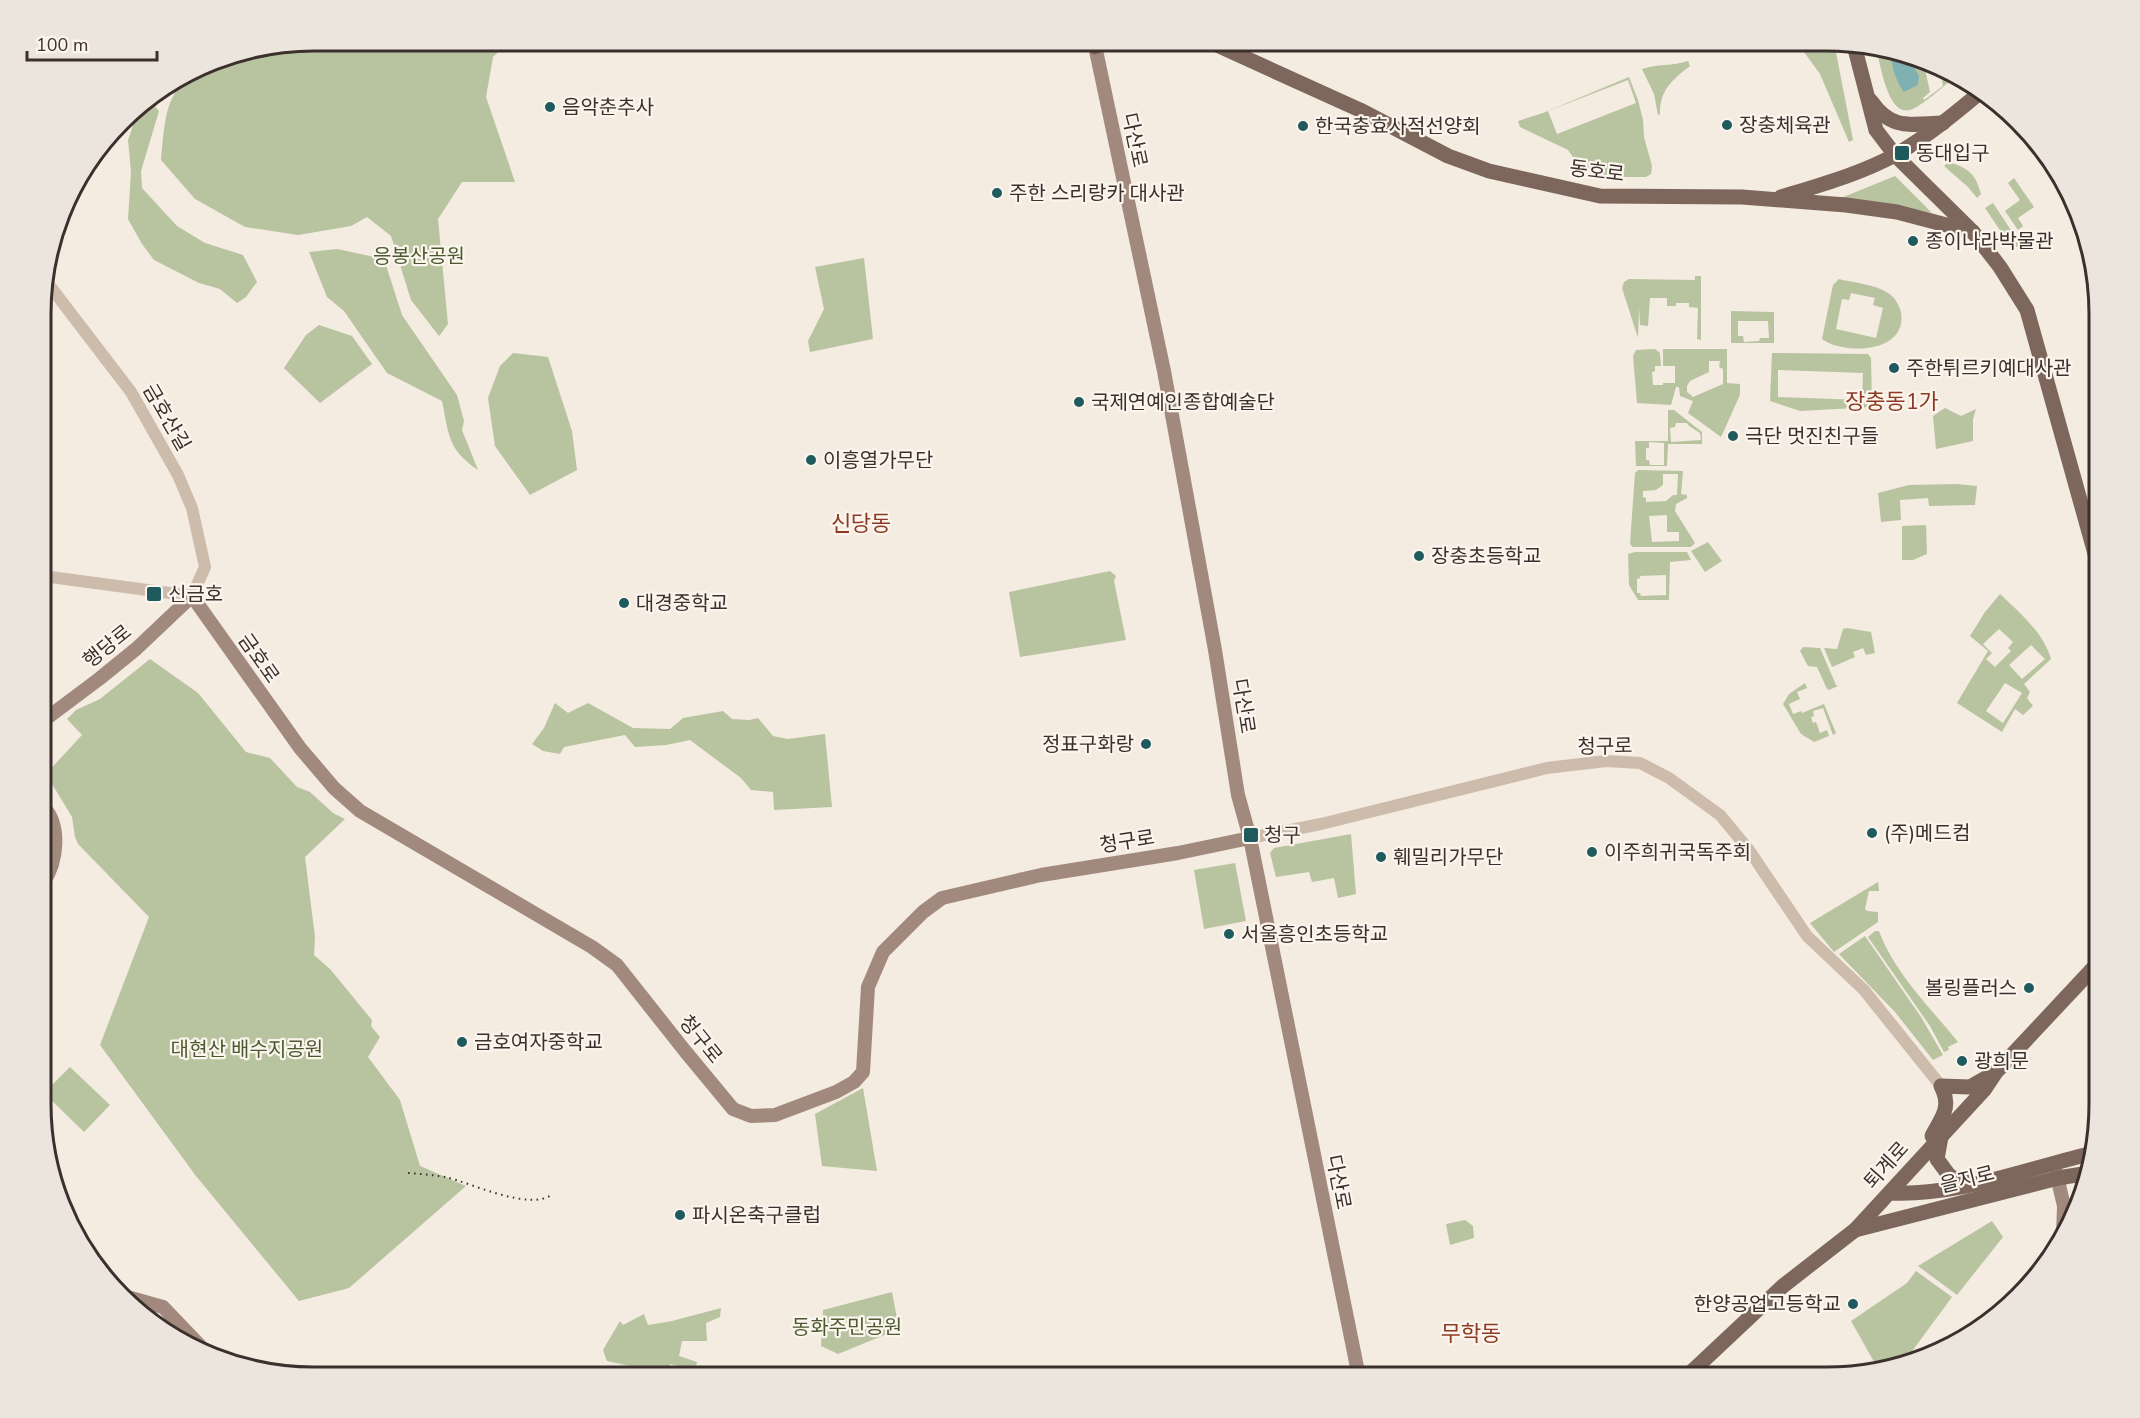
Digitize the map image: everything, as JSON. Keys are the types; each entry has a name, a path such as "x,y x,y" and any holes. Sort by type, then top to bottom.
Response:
{"main road":[{"name":"다산로","path":"1098,51 1164,372 1215,650 1238,795 1250,838 1357,1367"},
{"name":"동호로","path":"1232,51 1333,97 1448,156 1489,171 1599,196 1776,199 1858,172 1895,155 1945,121 1974,97"},
{"path":"1856,53 1876,130 1895,155 1973,232 2000,267 2027,310 2089,532"},
{"path":"1867,95 1881,115 1890,121 1909,124 1945,121"},
{"path":"1776,199 1846,205 1897,213 1973,232"},
{"name":"행당로","path":"51,715 99,679 192,596"},
{"name":"금호로","path":"192,596 300,748 333,788 358,810 407,840"},
{"path":"51,819 56,830 51,863"},
{"name":"청구로","path":"407,840 592,947 617,964 685,1052 733,1109 751,1116 775,1115 836,1092 854,1082 863,1072 868,987 883,952 923,912 942,898 1041,875 1178,853 1250,838"},
{"name":"퇴계로","path":"1697,1367 1783,1286 1856,1230 1984,1089 1996,1072 2089,973"},
{"path":"1917,1162 1946,1110 1946,1097 1941,1086 1970,1087 1996,1072"},
{"path":"1942,1134 1937,1159 1948,1174 1959,1183 2003,1177"},
{"name":"을지로","path":"1856,1230 2056,1170 2083,1157"},
{"path":"2056,1170 2065,1215"},
{"name":"을지로","path":"1890,1193 1934,1192 2003,1177 2056,1170 2080,1172"},
{"path":"139,1300 163,1306 193,1337"}],"street":[{"name":"금호산길","path":"52,289 131,392 178,475 192,508 206,567 192,596"},
{"path":"51,577 192,596"},
{"name":"청구로","path":"1250,838 1321,824 1547,768 1606,761 1640,763 1669,778 1720,815 1749,850 1807,936 1864,990 1941,1086"}],"green space":[{"name":"응봉산공원","path":"499,51 493,57 486,97 515,182 462,182 438,219 448,324 439,336 411,300 391,236 367,217 351,226 298,235 245,227 195,199 161,160 164,128 170,103 176,92 213,71 246,60 280,53"},
{"path":"1803,51 1836,52 1853,140 1849,142 1820,74"},
{"path":"1878,56 1925,70 1930,92 1923,98 1924,100 1943,86 1943,78 1949,82 1920,105 1910,110 1902,110 1890,97"},
{"path":"1688,61 1690,66 1668,86 1658,115 1654,94 1642,69"},
{"path":"1629,77 1643,120 1644,137 1652,166 1651,174 1646,177 1608,177 1598,172 1583,171 1568,150 1520,127 1518,121","holes":["1628,80 1636,103 1557,134 1548,111"]},
{"path":"154,105 159,111 141,171 142,188 177,226 205,243 243,255 257,282 246,297 237,303 220,289 199,283 154,260 128,219 131,172 128,140 134,122"},
{"path":"1949,162 1966,169 1974,177 1981,194 1977,198 1944,166"},
{"path":"1895,176 1932,213 1883,203 1841,198"},
{"path":"2014,178 2034,207 2018,218 2023,226 2018,230 2005,211 2020,200 2008,183"},
{"path":"1993,203 2020,244 2017,247 2008,242 1985,208"},
{"path":"337,249 384,259 402,315 457,395 464,421 462,430 478,470 455,448 448,432 442,401 387,373 344,311 327,297 309,252"},
{"path":"864,258 873,339 810,352 808,341 824,309 815,267"},
{"path":"1695,276 1701,276 1701,340 1697,339 1698,308 1689,307 1689,303 1667,306 1667,298 1650,298 1648,326 1640,325 1639,308 1638,338 1622,288 1624,282 1629,279 1695,280"},
{"path":"1839,279 1871,286 1890,295 1901,312 1900,326 1895,336 1885,343 1858,349 1832,344 1822,339 1833,285","holes":["1851,293 1875,298 1873,305 1883,308 1876,338 1836,329 1842,299 1849,300"]},
{"path":"1731,311 1774,312 1774,343 1731,343","holes":["1738,321 1768,321 1769,338 1744,342 1743,336 1738,336"]},
{"path":"319,325 352,336 372,364 320,403 284,368 306,335"},
{"path":"1655,349 1660,353 1661,366 1655,366 1655,371 1652,372 1653,385 1663,385 1663,383 1675,383 1675,366 1663,366 1663,349 1727,349 1727,383 1740,384 1740,395 1721,437 1688,413 1693,401 1680,396 1679,387 1676,387 1671,405 1637,403 1633,356 1636,350","holes":["1709,361 1720,361 1719,367 1723,369 1723,384 1693,397 1687,392 1690,381 1709,372"]},
{"path":"513,353 548,357 572,431 577,470 530,495 495,446 488,398 500,366"},
{"path":"1772,353 1868,354 1871,358 1872,407 1800,411 1770,401","holes":["1778,370 1863,373 1862,400 1778,397"]},
{"path":"1945,408 1961,416 1976,409 1973,419 1973,441 1936,449 1933,416"},
{"path":"1668,410 1674,410 1702,432 1702,444 1668,444 1667,466 1636,466 1635,441 1668,441","holes":["1676,423 1687,423 1700,433 1701,440 1671,442 1670,428 1675,427","1649,442 1664,443 1664,465 1650,465 1649,460 1646,460 1646,448 1649,448"]},
{"path":"1638,470 1683,471 1681,494 1687,495 1687,498 1676,504 1675,511 1695,543 1691,547 1633,547 1630,544 1635,473","holes":["1663,474 1678,474 1677,495 1673,495 1666,501 1646,502 1643,491 1656,490 1663,485","1667,515 1667,532 1679,532 1679,541 1652,542 1649,516"]},
{"path":"1909,485 1977,486 1975,505 1929,506 1928,498 1900,500 1901,520 1881,522 1878,493"},
{"path":"1926,525 1927,554 1913,560 1902,560 1902,526"},
{"path":"1708,542 1722,561 1705,572 1691,551"},
{"path":"1687,552 1691,560 1670,562 1669,600 1638,600 1629,585 1628,554","holes":["1666,575 1666,595 1641,596 1637,593 1637,579 1640,576"]},
{"path":"1110,571 1116,576 1114,581 1126,640 1020,657 1009,592"},
{"path":"2000,594 2037,632 2051,659 2024,684 2030,692 2027,698 2033,706 2023,715 2015,709 2002,732 1957,703 1988,651 1970,636","holes":["1999,629 2013,642 2008,648 2011,651 1995,667 1986,659 1992,653 1983,644","2031,645 2045,659 2022,679 2009,665","2005,683 2022,693 2003,723 1986,711"]},
{"path":"1843,629 1871,632 1875,653 1866,655 1863,648 1853,652 1855,657 1832,667 1824,648 1837,649"},
{"path":"1803,647 1820,648 1838,686 1827,689 1817,667 1808,666 1800,651"},
{"name":"대현산 배수지공원","path":"150,659 198,693 246,752 270,758 297,787 310,792 333,813 345,819 305,857 315,937 314,955 330,969 372,1020 371,1026 380,1037 368,1057 400,1100 420,1166 466,1186 349,1288 299,1301 196,1176 100,1045 149,917 78,844 72,817 51,782 51,769 82,735 67,719 76,710 100,699"},
{"path":"1805,683 1807,688 1797,692 1800,699 1789,704 1793,714 1801,711 1802,713 1824,704 1836,733 1833,735 1823,708 1813,711 1814,716 1811,717 1813,723 1816,722 1820,733 1827,730 1829,736 1814,742 1801,734 1783,704 1789,694"},
{"path":"555,703 568,713 588,703 633,728 670,729 683,718 723,711 732,719 758,718 773,736 788,739 825,734 832,807 774,810 773,792 751,790 741,778 690,740 666,745 635,747 625,735 564,747 560,754 543,751 532,744 544,728"},
{"path":"1351,834 1356,894 1338,898 1334,878 1312,882 1309,872 1276,877 1270,853 1274,848"},
{"path":"1235,863 1246,921 1204,929 1194,870"},
{"path":"1878,882 1879,891 1869,891 1865,909 1878,912 1878,922 1834,952 1810,923"},
{"path":"1875,931 1879,931 1894,962 1904,976 1958,1042 1948,1047 1949,1050 1944,1052 1930,1026 1868,937"},
{"path":"1865,936 1921,1017 1943,1055 1933,1060 1895,1012 1839,954"},
{"path":"70,1067 110,1105 84,1132 51,1100 51,1086"},
{"path":"863,1088 877,1171 822,1166 815,1114"},
{"path":"1465,1220 1473,1226 1474,1238 1450,1245 1446,1224"},
{"path":"1992,1221 2003,1237 1957,1295 1918,1266"},
{"path":"1916,1271 1952,1297 1911,1353 1874,1362 1851,1321 1907,1283"},
{"name":"동화주민공원","path":"892,1292 899,1329 838,1354 821,1346 823,1310"},
{"path":"721,1308 720,1317 706,1323 707,1341 682,1341 679,1356 697,1362 696,1367 670,1364 669,1367 635,1367 607,1361 603,1350 620,1321 623,1325 644,1314 648,1325"}],"water":[{"path":"1892,59 1913,66 1919,76 1918,85 1904,92 1894,73"}],"railway":[{"path":"408,1173 445,1177 516,1198 543,1199 553,1194"}],"place":[{"name":"음악춘추사","path":"550,107"},
{"name":"장충체육관","path":"1727,125"},
{"name":"한국충효사적선양회","path":"1303,126"},
{"name":"동대입구","path":"1902,153"},
{"name":"주한 스리랑카 대사관","path":"997,193"},
{"name":"종이나라박물관","path":"1913,241"},
{"name":"주한튀르키예대사관","path":"1894,368"},
{"name":"국제연예인종합예술단","path":"1079,402"},
{"name":"극단 멋진친구들","path":"1733,436"},
{"name":"이흥열가무단","path":"811,460"},
{"name":"장충초등학교","path":"1419,556"},
{"name":"신금호","path":"154,594"},
{"name":"대경중학교","path":"624,603"},
{"name":"정표구화랑","path":"1146,744"},
{"name":"(주)메드컴","path":"1872,833"},
{"name":"청구","path":"1251,835"},
{"name":"이주희귀국독주회","path":"1592,852"},
{"name":"훼밀리가무단","path":"1381,857"},
{"name":"서울흥인초등학교","path":"1229,934"},
{"name":"볼링플러스","path":"2029,988"},
{"name":"금호여자중학교","path":"462,1042"},
{"name":"광희문","path":"1962,1061"},
{"name":"파시온축구클럽","path":"680,1215"},
{"name":"한양공업고등학교","path":"1853,1304"}],"district":[{"name":"장충동1가","path":"1892,401"},
{"name":"신당동","path":"861,523"},
{"name":"무학동","path":"1471,1333"}]}
